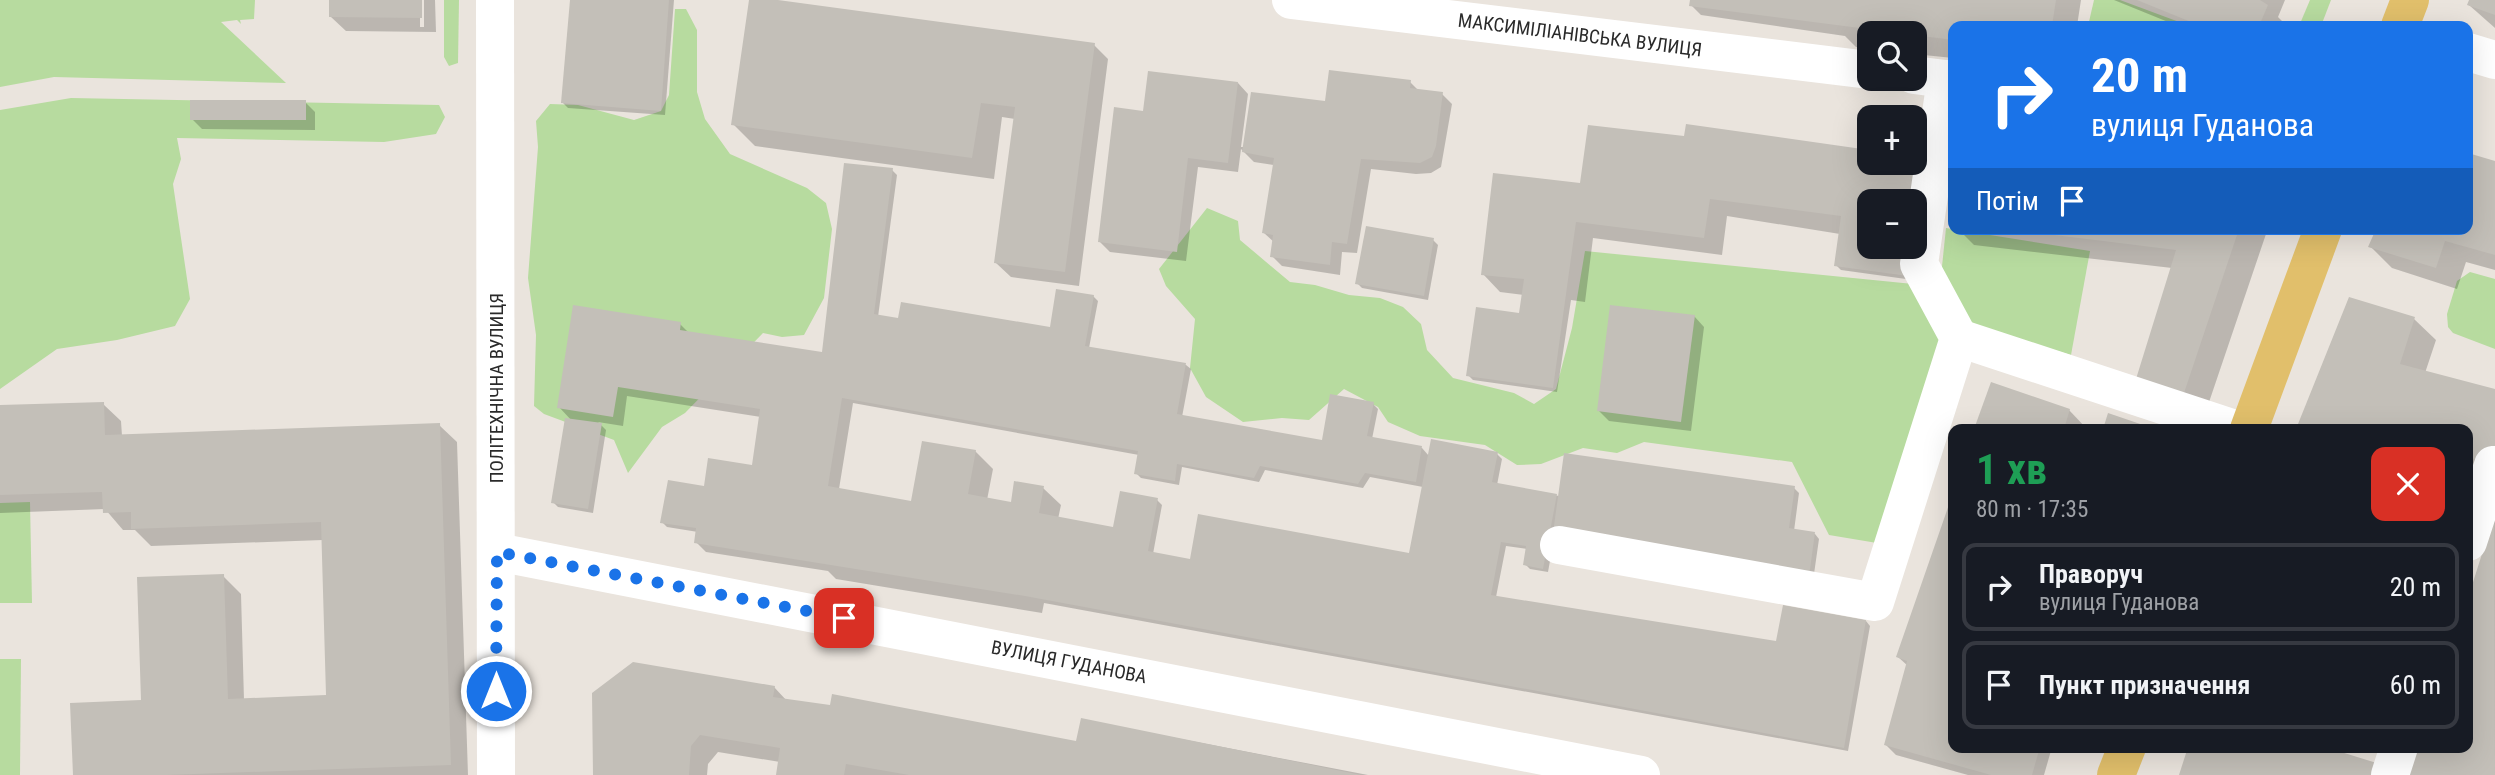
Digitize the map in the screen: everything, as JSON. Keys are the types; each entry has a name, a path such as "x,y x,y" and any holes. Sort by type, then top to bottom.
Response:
{"main road":[{"path":"2402,21 2410,0"},
{"path":"2251,424 2321,235"},
{"path":"2116,775 2125,753"}],"street":[{"name":"ПОЛІТЕХНІЧНА ВУЛИЦЯ","path":"495,0 496,775"},
{"name":"МАКСИМІЛІАНІВСЬКА ВУЛИЦЯ","path":"1291,0 1857,69"},
{"path":"2473,53 2495,60"},
{"path":"1938,78 1919,264 1959,338 2220,424"},
{"path":"1559,545 1875,602 1959,338"},
{"path":"2473,527 2493,465"},
{"name":"ВУЛИЦЯ ГУДАНОВА","path":"497,552 1641,775"},
{"path":"2390,775 2397,753"}],"green space":[{"path":"0,0 255,0 254,19 240,20 241,24 237,20 221,22 286,83 54,77 0,87"},
{"path":"444,0 459,0 458,63 449,66 444,57"},
{"path":"2094,0 2120,0 2177,21 2089,21"},
{"path":"2310,0 2331,0 2323,21 2301,21"},
{"path":"675,9 686,9 697,30 697,92 705,119 730,154 807,188 826,203 832,229 824,298 804,335 782,337 763,333 685,413 662,427 628,473 614,440 544,414 534,406 536,335 528,278 538,147 536,121 550,104 578,105 634,120 661,111 669,95"},
{"path":"71,98 439,105 445,117 436,134 384,142 177,138 181,159 173,184 190,299 175,326 117,340 57,349 0,389 0,110"},
{"path":"1207,208 1238,221 1240,240 1290,282 1315,285 1349,295 1380,298 1403,307 1421,324 1427,350 1453,378 1514,393 1534,404 1556,389 1572,328 1585,251 1923,285 1947,326 1877,543 1829,535 1792,462 1644,442 1617,453 1583,448 1541,464 1517,465 1485,445 1420,436 1388,422 1378,407 1344,389 1309,420 1282,418 1243,422 1206,397 1190,368 1195,319 1166,286 1159,269"},
{"path":"1946,228 1948,235 1990,235 2090,251 2071,355 1966,324 1941,276"},
{"path":"2470,272 2495,279 2495,349 2453,333 2448,327 2447,314 2457,281"},
{"path":"30,502 32,603 0,603 0,503"},
{"path":"0,659 21,659 20,775 0,775"}],"building":[{"path":"329,0 422,0 422,18 329,17"},
{"path":"570,0 669,0 661,111 561,103"},
{"path":"749,0 778,0 1095,43 1065,272 994,263 1015,107 981,103 972,158 731,125"},
{"path":"1690,0 2056,0 2053,21 1948,21 1948,39 1927,37 1927,21 1857,21 1857,28 1689,6"},
{"path":"2137,0 2260,0 2268,5 2261,21 2189,21"},
{"path":"2469,0 2495,0 2495,15 2467,5"},
{"path":"1329,70 1411,80 1410,88 1443,92 1436,146 1432,157 1420,163 1361,159 1347,244 1332,242 1330,265 1270,257 1273,235 1262,233 1274,158 1242,152 1251,92 1325,101"},
{"path":"1148,71 1238,82 1228,163 1188,158 1177,252 1098,242 1114,107 1143,111"},
{"path":"190,100 306,100 306,120 190,120"},
{"path":"1686,124 1857,148 1857,175 1920,175 1917,189 1857,189 1857,259 1910,259 1908,276 1834,266 1841,216 1710,199 1704,238 1576,222 1553,388 1466,376 1476,307 1519,313 1524,279 1481,275 1493,173 1580,183 1588,125 1684,136"},
{"path":"2473,154 2495,161 2495,255 2445,241 2436,268 2368,247 2373,235 2473,235"},
{"path":"844,163 893,168 874,314 898,318 901,302 1050,327 1056,289 1094,295 1085,346 1186,363 1177,414 1322,440 1330,394 1374,402 1367,436 1422,446 1416,482 1365,473 1358,484 1260,466 1254,478 1177,464 1175,481 1134,474 1138,451 842,398 828,486 911,501 922,441 976,450 968,494 1011,502 1014,481 1044,486 1039,513 1113,527 1120,491 1158,498 1148,551 1190,559 1198,514 1409,553 1431,439 1498,452 1492,482 1557,494 1543,569 1523,565 1526,546 1501,542 1491,595 1776,641 1783,605 1866,620 1844,748 1025,596 694,543 696,528 660,523 668,480 704,486 708,458 752,465 760,409 618,387 613,417 557,408 573,305 681,322 680,330 822,352"},
{"path":"1366,226 1434,238 1424,296 1355,284"},
{"path":"2055,235 2237,235 2184,393 2136,379 2176,250"},
{"path":"2349,297 2415,317 2400,364 2495,389 2495,466 2473,459 2473,424 2298,424"},
{"path":"1610,305 1695,315 1681,422 1597,411"},
{"path":"1991,382 2070,409 2066,424 1976,424"},
{"path":"104,402 105,435 440,423 451,765 167,775 73,775 70,703 141,700 137,577 224,574 228,699 326,695 321,522 131,529 131,512 103,513 102,492 0,495 0,405"},
{"path":"2108,413 2140,424 2105,424"},
{"path":"565,418 602,423 588,509 551,503"},
{"path":"1564,453 1795,486 1789,528 1815,532 1809,577 1553,533"},
{"path":"1948,507 1948,753 2038,753 2032,775 1991,775 1884,745 1907,661 1896,657"},
{"path":"2494,516 2495,775 2406,775 2413,753 2473,753 2473,582"},
{"path":"633,662 775,686 773,697 830,705 832,694 1076,741 1081,718 1361,775 909,775 846,764 844,775 776,775 780,748 700,735 691,746 689,775 593,775 592,693"},
{"path":"2186,753 2344,753 2383,765 2380,775 2179,775"}],"route":[{"path":"496,691 497,552 844,618"}]}
